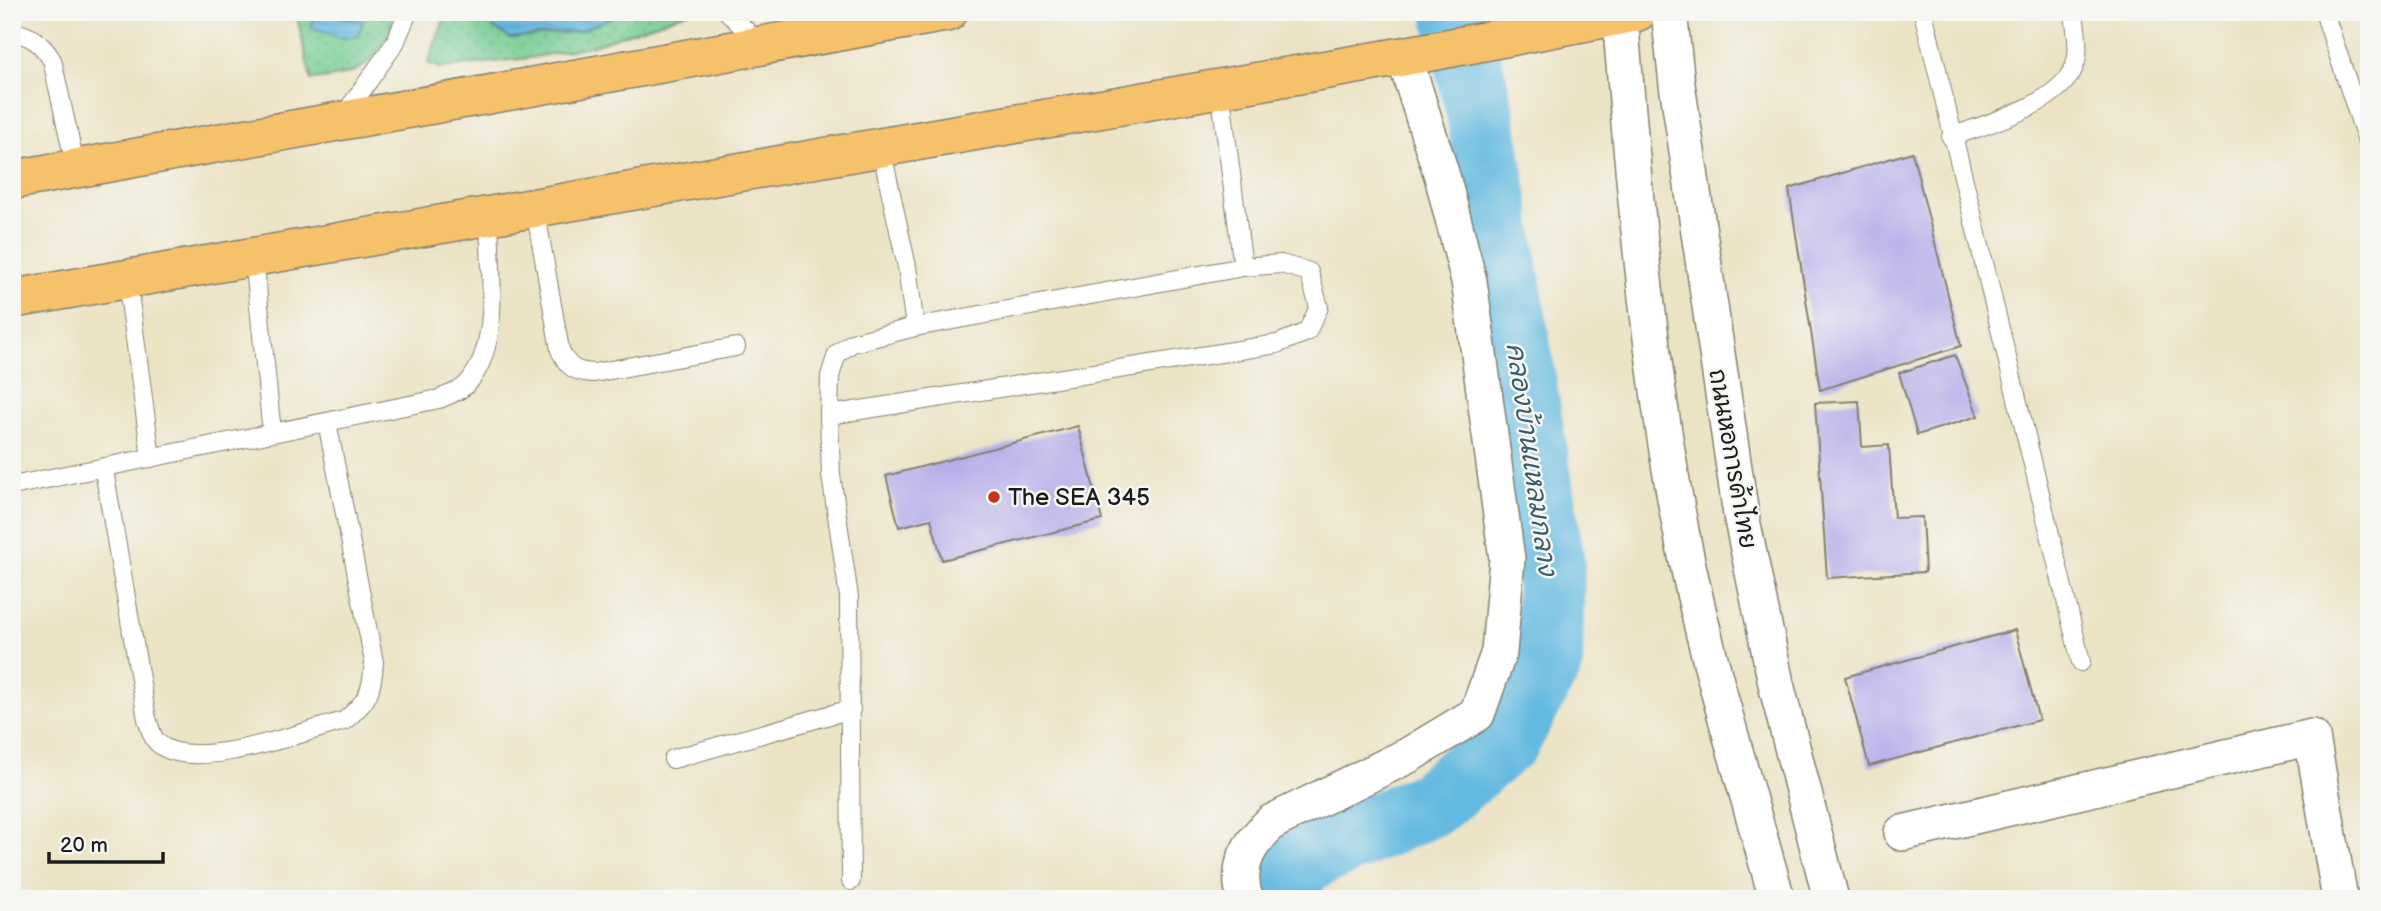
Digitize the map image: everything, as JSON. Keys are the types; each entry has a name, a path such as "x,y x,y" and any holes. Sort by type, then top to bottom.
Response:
{"main road":[{"path":"12,180 948,12"},
{"path":"12,299 1419,54 1628,14"}],"street":[{"name":"ถนนหอการค้าไทย","path":"1669,12 1680,111 1741,515 1777,688 1832,899"},
{"path":"1628,14 1642,252 1683,540 1708,652 1777,899"},
{"path":"1245,899 1241,885 1242,861 1254,839 1272,822 1409,755 1477,714 1499,652 1507,559 1469,281 1442,176 1419,54"},
{"path":"1902,833 2312,737 2340,899"}],"lane":[{"path":"341,120 394,43 408,12"},
{"path":"728,12 761,46"},
{"path":"1923,12 2081,662"},
{"path":"1951,136 2046,98 2068,79 2078,57 2074,12"},
{"path":"2324,12 2369,147"},
{"path":"12,32 25,34 43,45 52,60 76,169"},
{"path":"1220,89 1243,267"},
{"path":"881,148 907,267 915,327"},
{"path":"535,208 560,350 566,364 576,372 594,373 736,347"},
{"path":"12,486 104,470 439,399 466,387 482,364 491,330 489,216"},
{"path":"254,257 272,433"},
{"path":"829,415 1277,344 1307,332 1320,307 1309,272 1281,264 1243,267 915,327 852,343 836,354 830,376 829,415 831,475 849,597 851,881"},
{"path":"127,278 151,458"},
{"path":"104,470 147,719 156,743 177,755 212,756 344,721 360,708 372,689 374,662 327,422"},
{"path":"673,759 850,709"}],"green space":[{"path":"296,12 391,12 393,25 377,51 362,67 341,75 311,80"},
{"path":"447,12 689,12 591,46 530,58 440,68 428,63"}],"water":[{"path":"316,12 363,21 358,36 341,38 311,27"},
{"path":"487,12 625,12 579,31 510,38 494,28"}],"building":[{"path":"1912,152 1961,346 1820,390 1789,189"},
{"path":"1955,355 1978,416 1917,435 1899,373"},
{"path":"1859,401 1862,447 1889,445 1894,518 1922,517 1925,572 1827,578 1815,403"},
{"name":"The SEA 345","path":"1078,426 1102,520 942,560 931,519 899,527 886,476"},
{"path":"2015,630 2039,720 1869,766 1845,677"}],"waterway":[{"name":"คลองบ้านแหลมกลาง","path":"1291,899 1285,886 1291,865 1433,802 1507,739 1549,662 1551,563 1480,112 1456,12"}],"place":[{"name":"The SEA 345","path":"994,497"}]}
